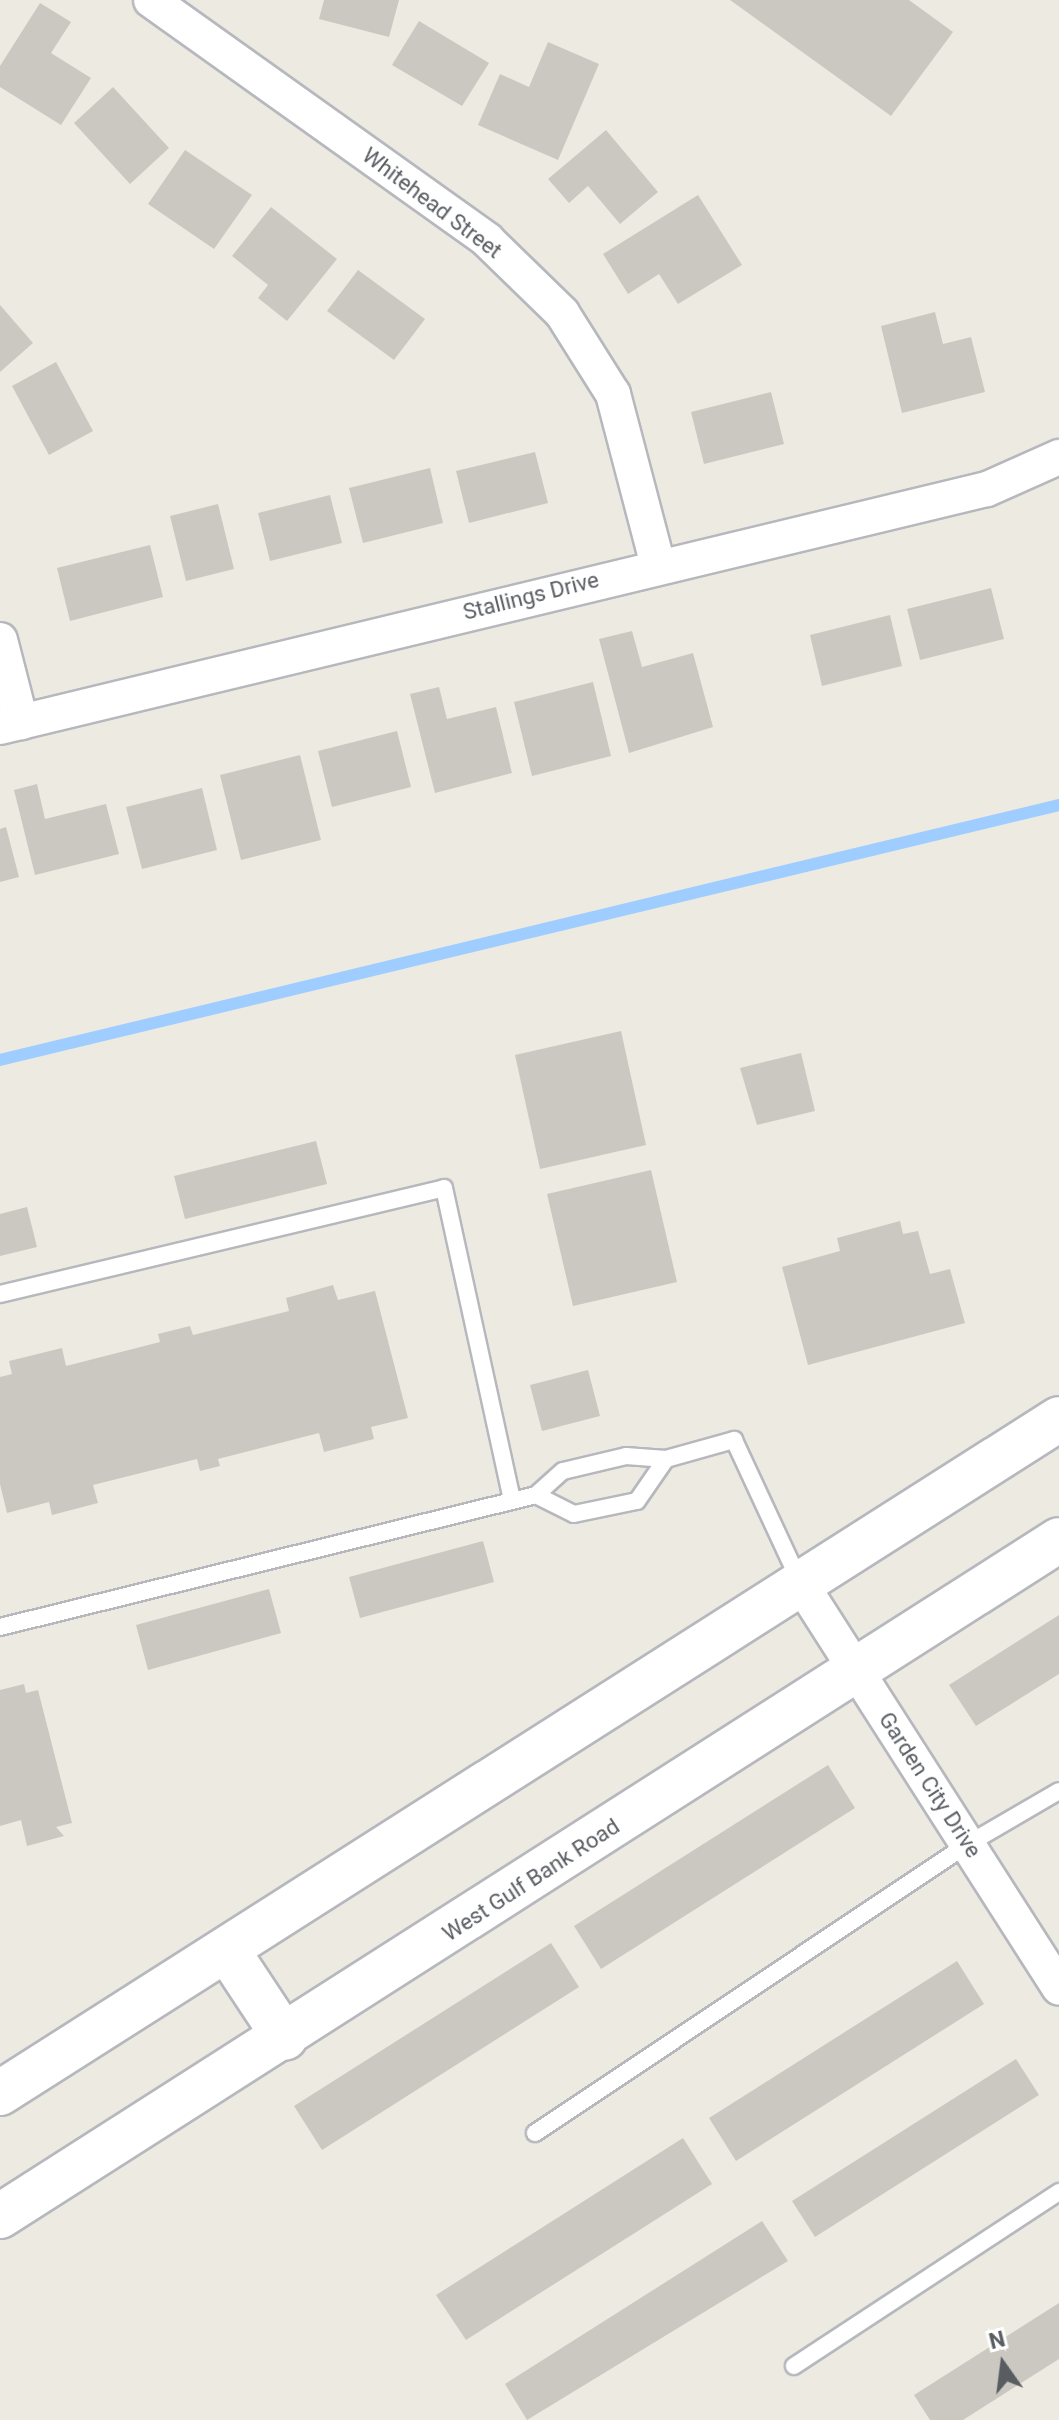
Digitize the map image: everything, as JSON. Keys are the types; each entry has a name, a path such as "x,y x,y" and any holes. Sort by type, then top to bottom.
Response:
{"main road":[{"path":"0,2093 1059,1419"},
{"name":"West Gulf Bank Road","path":"0,2216 285,2038 1059,1540"},
{"path":"227,1950 285,2038"}],"street":[{"name":"Whitehead Street","path":"151,0 487,240 562,313 613,394 658,565"},
{"name":"Stallings Drive","path":"11,725 658,565 987,489 1059,457"},
{"path":"0,640 11,725"},
{"name":"Garden City Drive","path":"801,1584 1059,1987"}],"lane":[{"path":"0,1294 444,1188 512,1500"},
{"path":"0,1627 536,1495 563,1471 626,1456 666,1459 734,1440 801,1584"},
{"path":"536,1495 574,1514 637,1501 666,1459"},
{"path":"535,2133 968,1844 1059,1791"},
{"path":"794,2366 1059,2192"}],"building":[{"path":"324,0 399,0 389,37 319,19"},
{"path":"730,0 909,0 953,32 891,116"},
{"path":"40,3 71,22 51,53 91,78 61,125 0,87 0,66"},
{"path":"419,21 489,63 462,106 392,65"},
{"path":"548,42 599,64 558,160 478,125 500,74 529,87"},
{"path":"113,87 169,148 130,184 74,123"},
{"path":"606,130 658,192 620,224 588,186 569,203 548,179"},
{"path":"185,150 252,195 214,249 148,204"},
{"path":"698,195 742,265 678,304 659,274 628,294 603,254"},
{"path":"271,207 337,259 287,321 258,298 268,285 232,256"},
{"path":"358,270 425,319 394,360 327,311"},
{"path":"0,305 33,343 0,372"},
{"path":"935,312 943,344 971,337 985,392 902,413 881,326"},
{"path":"56,362 93,431 49,455 12,386"},
{"path":"771,392 784,444 704,464 691,412"},
{"path":"535,452 548,503 469,523 456,471"},
{"path":"430,468 443,523 363,543 349,488"},
{"path":"330,495 342,543 270,561 258,513"},
{"path":"218,504 234,569 186,581 170,516"},
{"path":"150,545 163,597 70,621 57,568"},
{"path":"991,588 1004,639 920,660 907,609"},
{"path":"890,615 902,666 822,686 810,635"},
{"path":"632,631 642,667 693,653 713,727 629,753 599,639"},
{"path":"593,682 611,756 532,776 514,702"},
{"path":"439,687 447,719 496,707 512,773 435,793 410,694"},
{"path":"397,731 411,787 332,807 318,751"},
{"path":"300,755 321,840 241,860 220,775"},
{"path":"37,784 45,819 106,804 119,854 35,875 14,790"},
{"path":"202,788 217,850 142,869 126,807"},
{"path":"6,827 19,877 0,882 0,829"},
{"path":"621,1031 646,1145 540,1169 515,1055"},
{"path":"801,1053 815,1111 757,1125 740,1068"},
{"path":"316,1141 327,1184 185,1219 174,1176"},
{"path":"651,1170 677,1282 573,1306 547,1194"},
{"path":"27,1207 37,1247 0,1256 0,1214"},
{"path":"900,1221 903,1234 918,1231 930,1274 950,1269 965,1323 808,1365 782,1267 840,1251 837,1238"},
{"path":"333,1285 338,1300 375,1291 408,1418 371,1427 374,1439 324,1452 319,1433 218,1459 220,1466 200,1471 197,1459 93,1485 98,1503 52,1515 49,1502 7,1513 0,1484 0,1377 12,1374 9,1361 62,1348 66,1366 160,1342 158,1334 190,1326 193,1335 289,1311 286,1298"},
{"path":"588,1370 600,1416 542,1431 530,1385"},
{"path":"483,1541 494,1582 360,1618 349,1577"},
{"path":"269,1589 281,1633 148,1670 136,1625"},
{"path":"1059,1615 1059,1674 976,1726 949,1685"},
{"path":"24,1684 26,1693 38,1690 72,1823 56,1827 64,1836 27,1846 21,1820 0,1826 0,1690"},
{"path":"828,1765 855,1808 601,1969 574,1926"},
{"path":"551,1943 579,1987 322,2150 294,2106"},
{"path":"957,1961 984,2004 736,2161 709,2118"},
{"path":"1016,2059 1039,2095 815,2237 792,2201"},
{"path":"683,2138 712,2184 466,2340 436,2295"},
{"path":"762,2221 788,2261 527,2420 505,2384"},
{"path":"1059,2303 1059,2359 963,2420 930,2420 914,2395"}],"waterway":[{"path":"0,1060 1059,805"}]}
